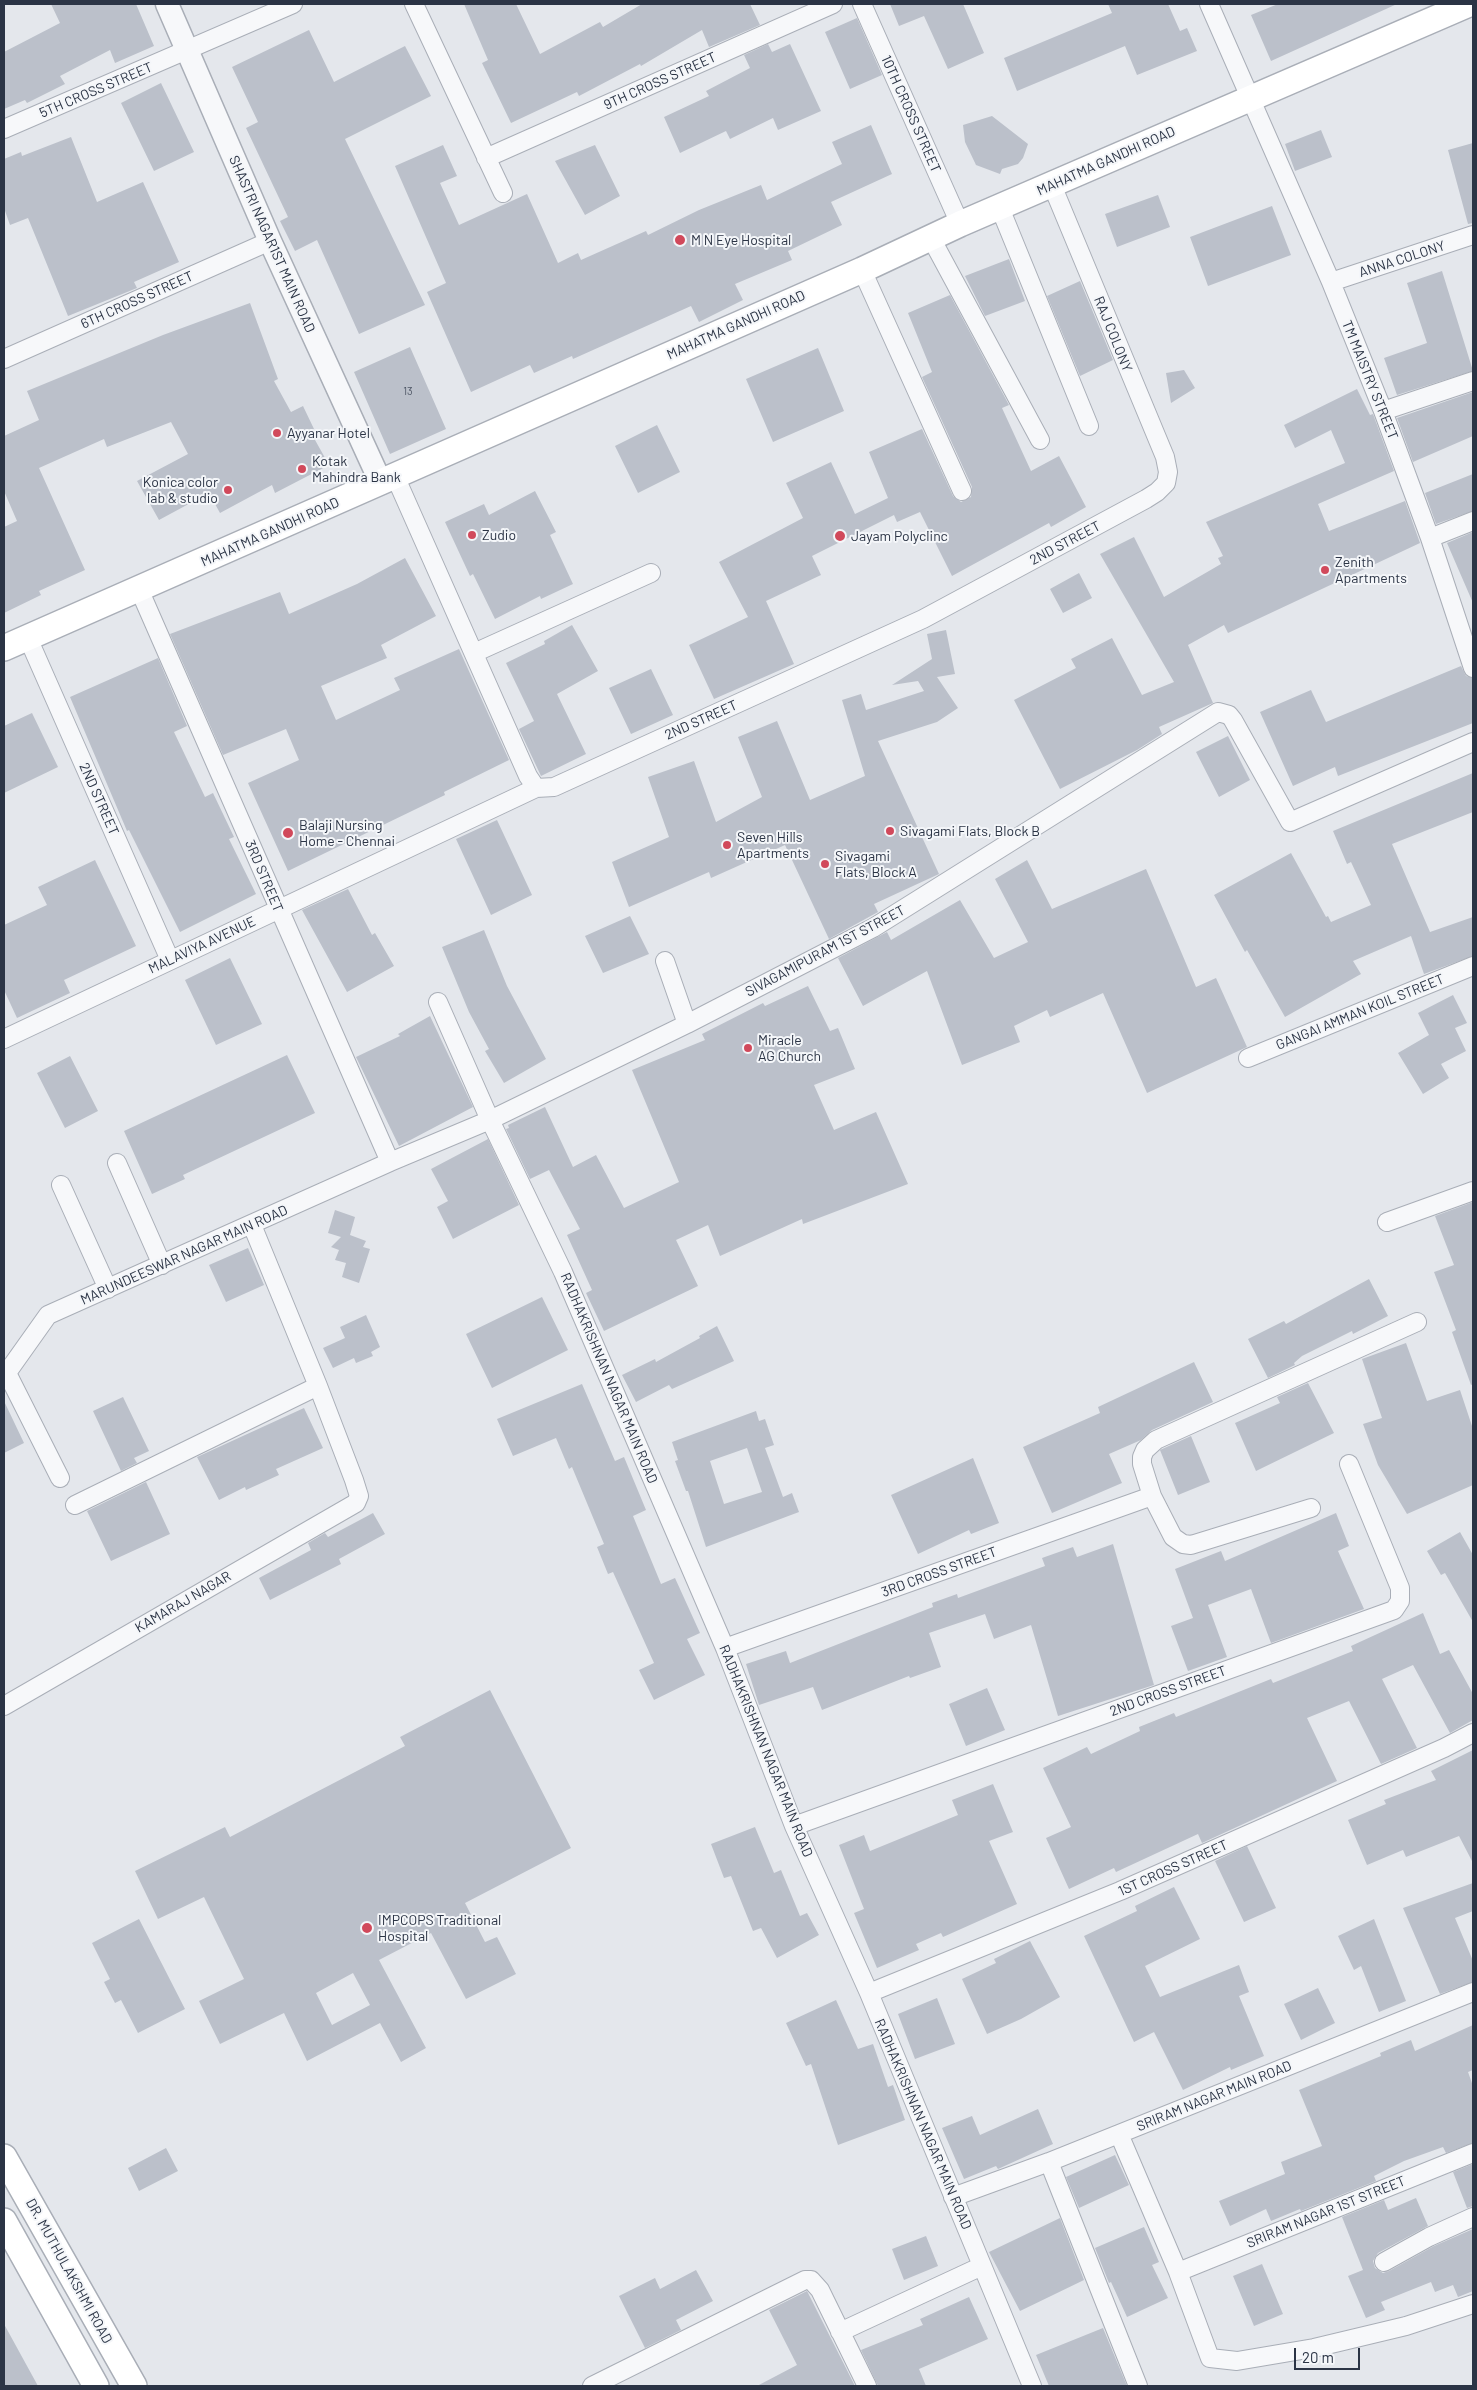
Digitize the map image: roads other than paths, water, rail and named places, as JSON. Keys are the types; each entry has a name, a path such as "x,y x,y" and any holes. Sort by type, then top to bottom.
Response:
{"main road":[{"name":"MAHATMA GANDHI ROAD","path":"4,648 862,270 960,224 1469,4"},
{"name":"DR. MUTHULAKSHMI ROAD","path":"4,2156 134,2386"},
{"path":"4,2221 96,2386"}],"street":[{"name":"SHASTRI NAGAR1ST MAIN ROAD","path":"167,4 189,51 270,242 388,479"},
{"name":"5TH CROSS STREET","path":"4,129 189,51 293,4"},
{"path":"414,4 503,193"},
{"name":"9TH CROSS STREET","path":"486,158 833,4"},
{"name":"10TH CROSS STREET","path":"862,4 960,224"},
{"name":"TM MAISTRY STREET","path":"1210,4 1331,282 1383,410 1430,538 1473,664"},
{"name":"RAJ COLONY","path":"1052,185 1165,457 1168,472 1166,483"},
{"path":"1000,208 1089,426"},
{"name":"ANNA COLONY","path":"1331,282 1473,235"},
{"path":"931,238 1040,440"},
{"name":"6TH CROSS STREET","path":"4,359 270,242"},
{"path":"862,270 962,490"},
{"path":"1383,410 1473,381"},
{"path":"388,479 474,653 528,776 536,788"},
{"name":"2ND STREET","path":"536,788 554,787 923,619 1146,499 1166,483"},
{"path":"1430,538 1473,521"},
{"path":"474,653 651,573"},
{"name":"3RD STREET","path":"139,589 390,1162"},
{"name":"2ND STREET","path":"28,638 170,960"},
{"name":"SIVAGAMIPURAM 1ST STREET","path":"490,1120 687,1024 873,928 1212,715 1223,712 1233,720 1290,822 1473,742"},
{"name":"MALAVIYA AVENUE","path":"4,1039 536,788"},
{"path":"665,961 687,1024"},
{"name":"GANGAI AMMAN KOIL STREET","path":"1248,1058 1473,966"},
{"name":"RADHAKRISHNAN NAGAR MAIN ROAD","path":"438,1002 490,1120 563,1272 725,1648 794,1826 869,1993 1032,2386"},
{"name":"MARUNDEESWAR NAGAR MAIN ROAD","path":"5,1375 48,1315 390,1162 490,1120"},
{"path":"117,1163 162,1265"},
{"path":"61,1186 108,1289"},
{"path":"1387,1222 1473,1192"},
{"path":"75,1505 318,1386 252,1224"},
{"path":"1311,1508 1191,1545 1183,1544 1173,1537 1152,1496 1142,1464 1142,1457 1145,1450 1156,1440 1417,1322"},
{"path":"5,1375 60,1478"},
{"name":"KAMARAJ NAGAR","path":"4,1706 356,1503 359,1496 318,1386"},
{"name":"2ND CROSS STREET","path":"794,1826 1394,1610 1400,1600 1400,1588 1349,1464"},
{"name":"3RD CROSS STREET","path":"725,1648 1152,1496"},
{"name":"1ST CROSS STREET","path":"869,1993 1120,1891 1444,1748 1473,1732"},
{"name":"SRIRAM NAGAR MAIN ROAD","path":"954,2197 1049,2162 1473,1992"},
{"path":"1119,2134 1178,2272 1210,2358 1237,2361 1314,2348 1406,2326 1473,2304"},
{"name":"SRIRAM NAGAR 1ST STREET","path":"1178,2272 1473,2153"},
{"path":"1049,2162 1138,2386"},
{"path":"1384,2262 1429,2237 1473,2217"},
{"path":"840,2332 982,2266"},
{"path":"592,2386 805,2280 811,2280 820,2290 867,2386"}],"place":[{"name":"M N Eye Hospital","path":"680,240"},
{"name":"Ayyanar Hotel","path":"277,433"},
{"name":"Kotak Mahindra Bank","path":"302,469"},
{"name":"Konica color lab & studio","path":"228,490"},
{"name":"Zudio","path":"472,535"},
{"name":"Jayam Polyclinc","path":"840,536"},
{"name":"Zenith Apartments","path":"1325,570"},
{"name":"Sivagami Flats, Block B","path":"890,831"},
{"name":"Balaji Nursing Home - Chennai","path":"288,833"},
{"name":"Seven Hills Apartments","path":"727,845"},
{"name":"Sivagami Flats, Block A","path":"825,864"},
{"name":"Miracle AG Church","path":"748,1048"},
{"name":"IMPCOPS Traditional Hospital","path":"367,1928"}]}
